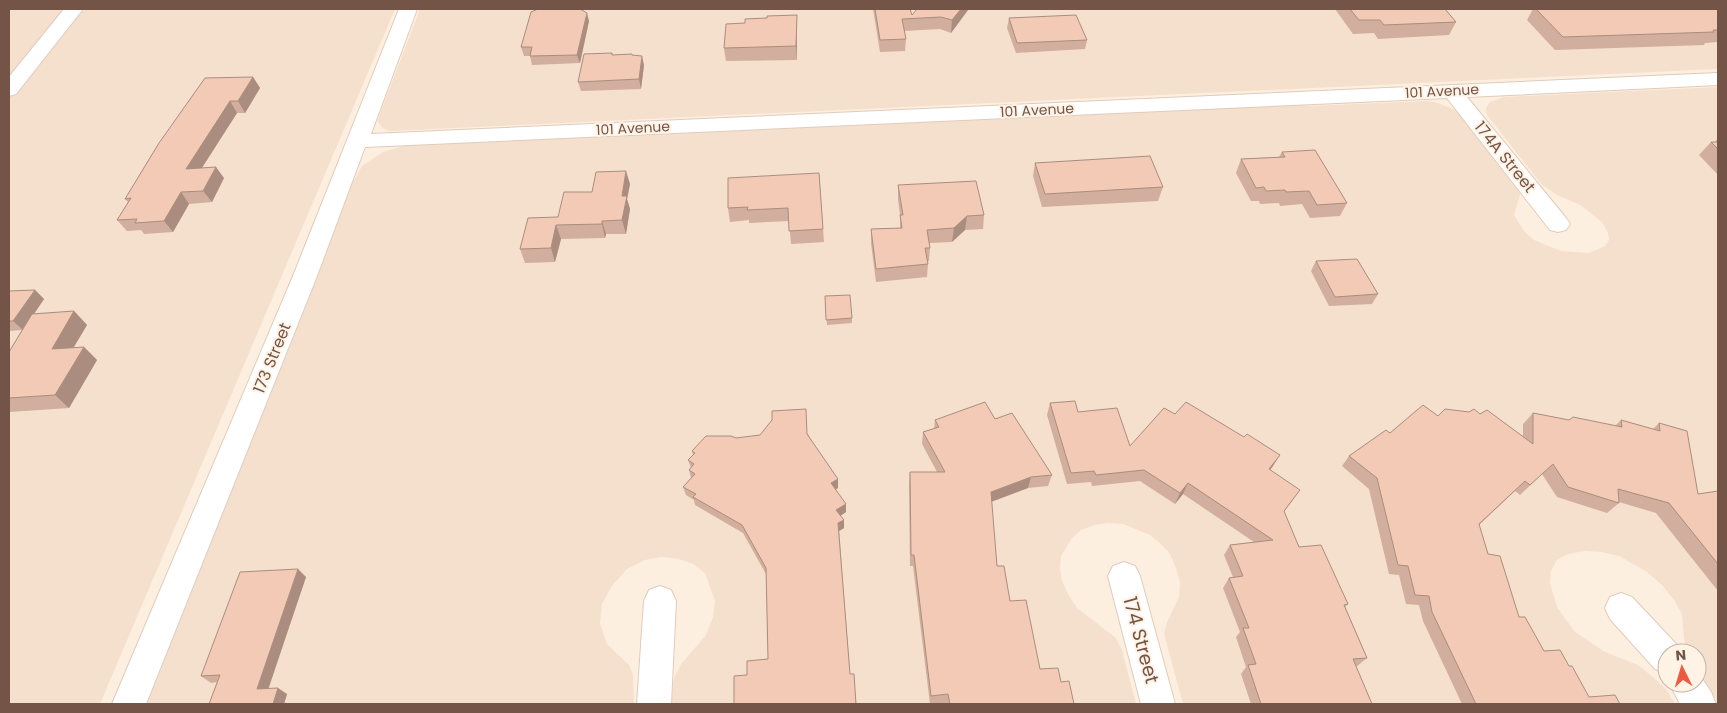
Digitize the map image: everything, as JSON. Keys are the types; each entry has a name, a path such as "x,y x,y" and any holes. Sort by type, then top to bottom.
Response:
{"street":[{"path":"9,90 74,9"},
{"name":"173 Street","path":"129,704 305,276 408,9"},
{"name":"101 Avenue","path":"356,141 1718,79"},
{"name":"174A Street","path":"1452,91 1558,224"},
{"name":"174 Street","path":"1124,576 1158,704"},
{"path":"654,704 660,601"},
{"path":"1621,608 1657,647"},
{"path":"1692,693 1699,704"}],"shaded area":[{"path":"9,9 395,9 100,704 9,704"},
{"path":"420,9 1718,9 1718,69 390,131 382,128 378,122 379,116"},
{"path":"1718,87 1718,702 1707,685 1707,643 1685,643 1682,614 1662,585 1647,572 1619,556 1585,551 1568,554 1557,560 1551,571 1550,583 1557,607 1575,632 1605,652 1638,665 1657,681 1657,693 1668,693 1675,704 1183,704 1164,634 1167,622 1179,597 1180,582 1176,568 1170,554 1150,535 1123,524 1108,523 1081,530 1072,538 1061,556 1062,581 1077,608 1116,638 1122,650 1136,704 671,704 674,678 681,664 706,635 713,617 715,601 705,573 693,564 679,559 661,557 645,560 627,569 612,586 602,604 600,624 607,644 629,665 633,674 634,704 146,704 351,186 362,166 383,152 407,145 1296,104 1308,106 1427,101 1458,111 1521,191 1514,215 1524,231 1534,240 1561,251 1589,253 1605,246 1609,240 1608,233 1602,222 1580,205 1557,195 1542,185 1487,115 1486,108 1490,102 1504,97"}],"building":[{"path":"538,9 580,9 587,13 577,55 530,56 532,47 521,47 531,12"},
{"path":"875,9 910,9 912,15 917,9 961,9 952,20 941,17 902,19 906,39 880,40"},
{"path":"1350,9 1445,9 1456,22 1384,25 1380,20 1359,20"},
{"path":"1536,9 1718,9 1718,30 1713,30 1714,32 1563,37"},
{"path":"797,15 796,46 724,48 726,24 745,23 745,19 767,18 767,16"},
{"path":"1076,15 1087,40 1017,43 1009,18"},
{"path":"612,53 612,55 632,54 642,56 639,79 578,82 584,54"},
{"path":"253,77 238,101 230,101 186,169 216,167 203,191 181,192 164,221 135,223 137,219 117,220 131,198 125,199 159,143 205,78"},
{"path":"1711,142 1718,142 1718,149"},
{"path":"1315,150 1347,203 1317,205 1309,191 1266,191 1264,187 1256,188 1241,159 1285,157 1282,152"},
{"path":"1150,156 1163,187 1045,194 1035,163"},
{"path":"626,171 622,196 627,196 622,220 602,221 602,224 556,225 551,248 520,249 528,218 558,217 564,192 592,192 596,172"},
{"path":"819,173 823,229 789,231 788,208 747,210 748,207 728,208 728,178"},
{"path":"976,181 984,215 967,216 954,228 927,230 930,248 925,248 928,264 876,269 871,229 902,228 900,215 903,215 898,185"},
{"path":"1357,259 1378,294 1335,297 1316,261"},
{"path":"35,290 13,321 9,321 9,291"},
{"path":"850,295 852,318 826,320 825,296"},
{"path":"74,311 52,349 84,347 55,395 9,398 9,352 32,314"},
{"path":"1075,401 1078,412 1117,408 1130,446 1164,408 1175,414 1186,402 1244,437 1247,434 1280,455 1269,469 1300,490 1284,511 1299,547 1321,545 1348,604 1344,605 1367,658 1353,659 1372,704 1261,704 1248,665 1256,664 1243,628 1249,628 1229,578 1243,576 1230,545 1273,540 1188,483 1180,493 1144,470 1096,475 1094,471 1071,473 1050,403"},
{"path":"985,402 995,419 1012,413 1052,475 1031,477 991,492 997,566 1004,566 1010,601 1026,600 1040,669 1058,668 1061,682 1069,681 1074,704 950,704 948,694 931,696 914,555 911,555 910,472 945,472 923,432 939,427 935,420"},
{"path":"1423,405 1438,416 1445,409 1469,412 1474,409 1480,414 1487,410 1533,444 1533,413 1569,420 1573,417 1622,427 1621,420 1660,431 1659,423 1687,431 1698,494 1718,491 1718,564 1669,503 1618,489 1619,503 1568,487 1553,464 1530,485 1525,481 1479,524 1488,554 1500,556 1519,617 1525,617 1544,651 1560,650 1569,666 1572,666 1589,697 1615,695 1620,704 1476,704 1432,612 1429,596 1415,595 1408,566 1398,565 1377,478 1349,456 1386,430 1390,433"},
{"path":"806,409 807,434 838,479 831,483 846,504 836,510 844,520 838,523 850,674 854,674 856,704 734,704 734,676 747,675 747,661 768,659 766,568 742,525 693,497 696,494 683,487 695,474 689,470 694,464 688,460 695,453 692,451 706,436 731,436 736,438 760,435 772,420 772,411"},
{"path":"298,569 257,689 278,688 273,704 209,704 220,675 201,676 240,572"}]}
